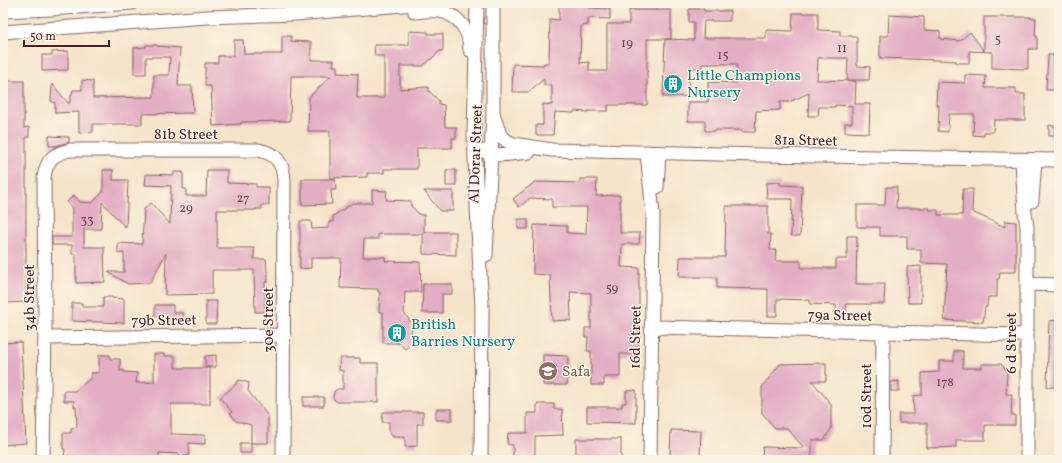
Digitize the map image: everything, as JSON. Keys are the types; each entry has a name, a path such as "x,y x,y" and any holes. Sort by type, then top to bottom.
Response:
{"street":[{"path":"3,11 45,6 132,3"},
{"path":"3,32 207,17 296,14 426,3"},
{"name":"Al Dorar Street","path":"477,3 474,136 482,305 481,460"},
{"name":"Al Dorar Street","path":"482,305 486,267 493,114 493,3"},
{"path":"378,7 394,13 441,12 449,14 456,19 466,30 469,37 471,67 475,82"},
{"name":"81a Street","path":"493,114 501,136 507,141 513,144 552,150"},
{"path":"474,136 483,150 490,154"},
{"name":"81b Street","path":"70,150 259,150 268,152 275,156 284,171 284,180"},
{"name":"34b Street","path":"43,460 45,338 44,177 46,167 52,158 60,152 70,150"},
{"name":"81a Street","path":"490,154 552,150 762,156 1059,160"},
{"name":"16d Street","path":"650,460 653,215 657,196 653,152"},
{"name":"6 d Street","path":"1027,460 1027,227 1031,207 1028,160"},
{"name":"30e Street","path":"283,460 284,180"},
{"path":"1027,284 1059,284"},
{"name":"79a Street","path":"652,327 1027,335"},
{"name":"10d Street","path":"882,460 883,332"},
{"name":"79b Street","path":"45,338 284,335"}],"building":[{"path":"559,3 588,3 588,8 610,9 610,19 588,18 588,25 581,26 580,63 589,62 589,71 607,71 607,24 629,24 629,10 671,10 671,39 647,39 647,105 608,105 608,111 574,111 574,113 555,112 553,135 536,135 536,125 543,125 543,104 552,105 552,85 544,85 544,79 528,92 512,92 513,64 544,65 544,63 549,63 550,19 559,20"},
{"path":"689,9 704,9 704,11 730,11 730,21 704,21 703,38 766,38 766,30 792,31 793,13 818,13 818,30 840,31 840,36 857,37 857,66 870,67 869,80 847,80 848,58 818,58 817,80 856,81 855,104 870,104 869,133 845,132 845,123 852,123 852,106 835,105 835,107 819,107 818,116 808,116 809,93 789,102 780,102 780,110 756,111 755,132 742,132 742,130 705,131 705,121 688,121 688,102 708,102 708,82 736,83 737,64 702,64 702,68 688,68 689,96 663,97 665,39 694,40 694,22 689,22"},
{"path":"889,15 924,17 924,30 940,31 940,39 960,41 970,32 984,51 984,17 1036,18 1035,36 1037,36 1037,49 1028,49 1028,69 992,68 992,52 969,51 969,63 956,63 956,61 939,60 880,58 880,36 888,36"},
{"path":"409,31 428,32 428,34 443,34 443,51 440,51 423,66 400,66 400,89 428,87 429,91 439,101 439,104 444,105 445,127 456,127 456,138 452,138 452,148 417,148 417,169 384,169 384,173 367,173 367,177 330,178 330,131 308,131 309,97 331,76 291,76 290,121 241,122 241,124 213,126 211,86 205,86 205,63 218,63 218,56 234,56 234,40 243,40 244,54 282,54 282,36 291,36 291,41 311,42 311,60 334,60 333,66 337,66 337,73 358,74 357,98 384,98 384,56 375,56 374,45 409,45"},
{"path":"146,45 180,48 178,86 192,86 193,113 142,114 142,124 93,124 93,132 79,133 79,112 55,113 55,103 51,101 52,84 69,104 73,90 82,90 82,80 93,81 93,98 154,97 154,75 169,75 170,57 146,57 146,74 134,74 134,48 146,47"},
{"path":"68,51 68,70 42,71 42,55 52,55 52,52"},
{"path":"1048,55 1059,55 1059,78 1057,90 1046,90"},
{"path":"965,75 986,76 985,88 1016,88 1016,94 1025,94 1025,120 994,120 993,132 984,132 984,136 973,135 974,114 949,114 948,132 938,131 939,105 936,105 937,82 965,83"},
{"path":"3,81 24,81 24,128 29,127 29,137 26,137 26,302 3,303"},
{"path":"1049,125 1058,127 1058,136 1049,136"},
{"path":"49,136 69,137 69,142 49,146"},
{"path":"103,170 113,170 113,180 128,180 126,228 102,202 101,229 84,229 84,247 104,247 105,282 76,283 76,254 72,254 72,245 52,245 52,237 72,237 72,208 67,202 74,195 80,202 92,203 103,192"},
{"path":"207,170 227,170 227,183 256,184 256,187 269,187 269,205 262,205 262,209 217,210 217,248 254,248 254,259 266,259 268,282 265,282 265,312 255,312 254,270 212,270 212,294 165,295 166,253 150,283 128,284 108,272 124,272 124,253 118,253 118,243 142,244 144,209 151,203 170,224 171,186 145,185 146,174 174,175 174,172 183,172 183,189 186,189 186,196 206,196"},
{"path":"446,170 456,170 456,186 446,186"},
{"path":"302,179 335,179 336,190 331,190 332,204 302,205"},
{"path":"580,179 597,179 596,196 620,195 620,233 640,233 639,244 622,244 621,267 639,268 638,354 620,354 620,377 604,377 604,385 591,385 591,351 587,351 588,337 585,337 585,328 591,328 591,293 570,292 571,320 552,321 550,275 533,274 534,225 567,226 567,233 586,234 587,207 552,207 552,199 530,198 519,207 513,199 535,182 580,183"},
{"path":"780,182 780,185 802,186 800,236 791,236 792,199 767,199 766,183"},
{"path":"886,187 897,187 896,208 929,208 929,210 938,210 938,215 962,215 963,189 973,189 972,212 1005,227 1005,221 1016,222 1016,272 1000,272 999,279 997,279 997,297 988,297 983,322 944,320 947,264 921,263 921,249 907,249 907,236 880,236 880,227 857,227 857,205 885,205"},
{"path":"372,190 387,191 386,200 411,201 411,206 420,215 424,215 424,232 456,232 456,255 423,254 423,234 378,234 378,239 364,239 363,257 385,257 385,261 420,262 421,292 405,292 404,313 412,324 411,344 405,349 399,343 383,343 383,312 379,312 380,292 378,292 378,289 340,288 341,258 311,258 311,268 300,269 300,221 311,221 312,229 329,228 329,222 333,222 333,216 353,203 372,203"},
{"path":"424,191 453,191 453,211 440,211"},
{"path":"726,206 768,206 768,234 771,234 770,250 776,250 775,261 801,261 801,268 836,268 836,259 847,259 847,236 857,236 856,284 885,284 884,304 846,304 846,314 836,314 836,305 810,304 810,300 777,299 777,316 768,316 768,289 717,288 717,277 679,277 680,257 725,257"},
{"path":"518,219 528,219 528,229 518,229"},
{"path":"921,266 921,303 908,303 907,267"},
{"path":"423,284 452,284 452,294 442,294 442,313 422,313"},
{"path":"103,297 124,299 124,323 72,321 72,303 82,303 82,307 103,307"},
{"path":"206,301 217,301 216,324 206,324"},
{"path":"155,305 173,305 173,313 183,313 183,322 163,324 163,317 155,316"},
{"path":"1059,320 1058,387 1047,387 1049,321"},
{"path":"21,342 26,443 3,445 3,343"},
{"path":"954,351 963,351 963,368 982,368 982,364 1001,364 1007,371 1006,394 1012,394 1011,415 1015,415 1015,425 985,425 985,440 956,440 956,447 927,448 927,423 899,423 899,414 914,414 913,396 922,395 922,373 939,372 939,361 954,361"},
{"path":"154,354 175,356 175,368 210,368 210,404 171,404 171,434 205,435 205,444 189,443 189,456 159,453 159,460 80,460 80,458 64,458 65,449 63,449 63,433 71,433 71,428 77,427 76,407 74,407 74,401 64,401 64,391 75,391 91,378 91,373 99,373 99,355 110,355 110,359 120,359 120,371 124,370 124,372 137,373 136,383 154,382"},
{"path":"216,355 216,367 205,367 205,356"},
{"path":"543,355 568,356 567,385 543,385"},
{"path":"340,358 360,358 360,363 378,363 378,402 337,402 333,398 334,392 337,389 343,389 343,371 339,370"},
{"path":"826,363 826,381 812,381 831,404 831,429 824,440 812,440 812,460 801,460 801,457 762,456 763,447 804,448 787,428 775,428 762,413 762,387 780,364"},
{"path":"239,380 249,383 248,391 268,416 268,443 251,443 251,425 236,421 230,413 232,412 220,398"},
{"path":"899,381 899,391 891,391 891,382"},
{"path":"636,390 636,423 587,422 587,407 622,407 622,403 626,403 626,391"},
{"path":"303,397 324,397 324,406 303,406"},
{"path":"537,404 554,404 554,409 562,409 563,435 535,436 535,457 513,456 513,445 507,444 508,433 527,433 527,413 537,413"},
{"path":"436,409 452,409 452,420 436,420"},
{"path":"383,412 423,412 423,424 417,424 417,446 405,447 405,437 393,437 389,431 389,422 382,422"},
{"path":"671,430 701,431 700,457 670,456"},
{"path":"576,439 621,439 621,460 576,460"},
{"path":"240,443 251,443 251,453 240,453"}],"place":[{"name":"Little Champions Nursery","path":"673,84"},
{"name":"British Barries Nursery","path":"397,333"},
{"name":"Safa","path":"548,371"}]}
